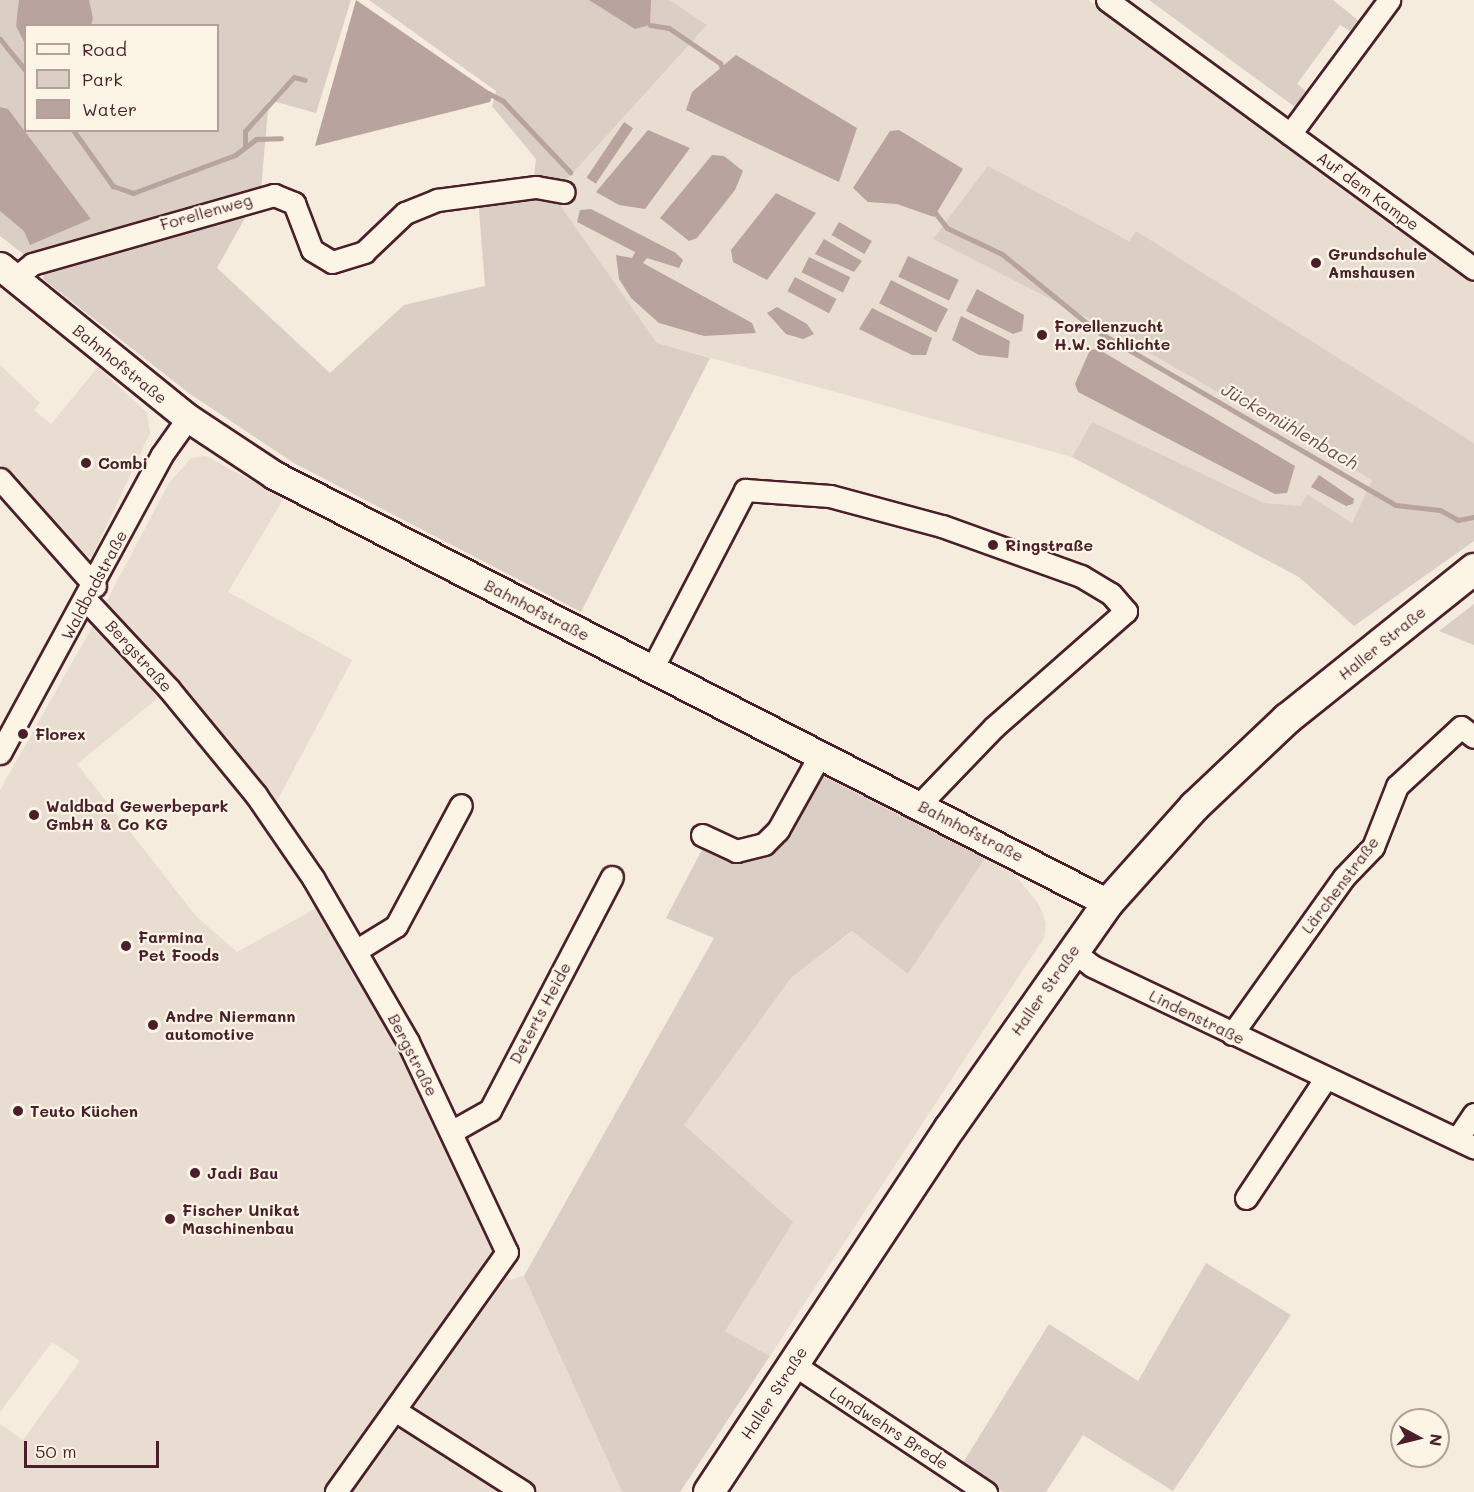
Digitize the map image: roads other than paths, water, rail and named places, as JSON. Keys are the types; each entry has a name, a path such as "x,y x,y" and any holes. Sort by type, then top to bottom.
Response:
{"main road":[{"name":"Haller Straße","path":"709,1492 1071,951 1108,903 1195,806 1287,719 1474,569"}],"street":[{"name":"Auf dem Kampe","path":"1107,0 1474,269"},
{"path":"1290,134 1389,0"},
{"name":"Forellenweg","path":"7,272 264,196 282,195 294,203 312,250 332,262 363,252 405,213 437,200 536,187 564,192"},
{"name":"Bahnhofstraße","path":"7,272 188,418 274,475 1108,903"},
{"name":"Waldbadstraße","path":"0,752 91,594 161,456 188,418"},
{"name":"Bergstraße","path":"0,479 256,795 357,950 451,1132 507,1252 396,1411"},
{"path":"652,669 745,490 830,496 942,526 1080,576 1111,594 1126,611 993,728 919,805"},
{"name":"Lärchenstraße","path":"1232,1034 1344,877 1373,847 1397,786 1461,727 1474,737"},
{"path":"702,835 736,851 764,844 778,831 820,754"},
{"path":"357,950 396,926 461,805"},
{"name":"Deterts Heide","path":"451,1132 490,1110 612,877"},
{"name":"Lindenstraße","path":"1071,951 1092,966 1324,1079 1465,1143"},
{"path":"1246,1198 1324,1079"},
{"path":"1465,1143 1474,1114"},
{"name":"Landwehrs Brede","path":"793,1364 986,1492"},
{"path":"336,1492 396,1411 523,1492"}],"water":[{"path":"19,0 89,0 93,18 91,24 24,24 24,42 16,26"},
{"path":"356,0 493,94 490,102 315,146"},
{"path":"589,0 651,0 650,25 635,29"},
{"path":"736,55 857,128 839,182 686,110 692,92"},
{"path":"0,107 8,109 91,219 30,245 24,231 0,211"},
{"path":"624,122 633,128 596,184 587,178"},
{"path":"648,130 690,148 645,209 619,205 596,192"},
{"path":"899,130 963,169 934,217 897,204 868,202 853,188 890,131"},
{"path":"712,155 724,156 743,171 735,190 697,238 689,241 660,218"},
{"path":"776,193 816,213 767,280 733,262 731,250"},
{"path":"591,209 676,253 683,260 679,268 647,258 643,263 752,323 756,333 704,336 659,323 631,298 619,279 616,255 632,258 635,252 577,222 580,210"},
{"path":"839,222 872,241 864,254 832,235"},
{"path":"824,239 862,261 854,272 815,254"},
{"path":"908,256 959,280 949,301 898,277"},
{"path":"809,257 850,277 843,292 802,272"},
{"path":"795,277 836,299 829,313 787,291"},
{"path":"891,280 948,309 936,332 879,303"},
{"path":"977,289 1024,315 1022,331 1013,334 966,311"},
{"path":"777,307 807,324 814,334 803,339 786,334 767,313"},
{"path":"872,308 932,338 926,355 912,355 859,329"},
{"path":"961,316 1010,341 1008,358 979,355 952,340"},
{"path":"1098,349 1295,466 1287,493 1275,494 1078,392 1075,384 1090,350"},
{"path":"1319,475 1354,499 1353,504 1346,506 1311,487"}],"waterway":[{"path":"650,25 669,28 720,63 723,70"},
{"name":"Jückemühlenbach","path":"0,39 24,69"},
{"path":"245,147 245,131 294,77 305,80"},
{"name":"Jückemühlenbach","path":"488,93 503,101 570,172"},
{"name":"Jückemühlenbach","path":"74,132 113,186 133,193 235,155 256,139 281,138"},
{"name":"Jückemühlenbach","path":"933,210 947,228 1002,254 1094,329"},
{"name":"Jückemühlenbach","path":"1100,333 1396,505 1440,510 1458,520 1474,517"}],"place":[{"name":"Grundschule Amshausen","path":"1316,263"},
{"name":"Forellenzucht H.W. Schlichte","path":"1042,335"},
{"name":"Combi","path":"86,463"},
{"name":"Ringstraße","path":"993,545"},
{"name":"Florex","path":"23,734"},
{"name":"Waldbad Gewerbepark GmbH & Co KG","path":"34,815"},
{"name":"Farmina Pet Foods","path":"126,946"},
{"name":"Andre Niermann automotive","path":"153,1025"},
{"name":"Teuto Küchen","path":"18,1111"},
{"name":"Jadi Bau","path":"195,1173"},
{"name":"Fischer Unikat Maschinenbau","path":"170,1219"}]}
